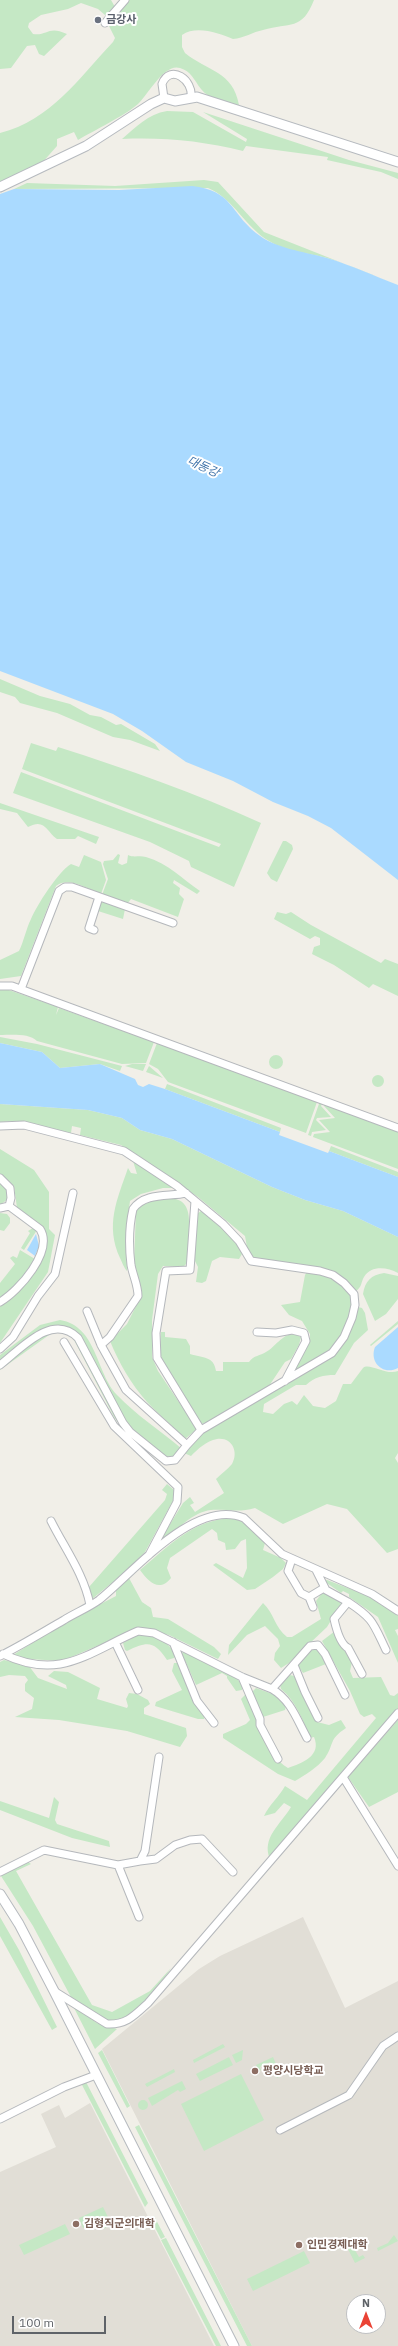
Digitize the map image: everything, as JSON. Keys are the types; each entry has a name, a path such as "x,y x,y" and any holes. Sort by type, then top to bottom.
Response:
{"street":[{"path":"105,23 125,0"},
{"path":"164,98 162,84 167,76 172,74 182,76 187,81 192,92 191,98"},
{"path":"0,187 86,146 151,104 164,98 175,101 191,98 213,102 398,162"},
{"path":"21,989 60,889 69,886 173,923"},
{"path":"94,930 89,928 99,897"},
{"path":"0,986 21,989 398,1128"},
{"path":"0,1126 24,1125 124,1151 186,1194 223,1224 235,1237 250,1262 327,1272 344,1283 354,1294 355,1304 349,1327 332,1353 201,1430 187,1444 175,1460 166,1462 130,1432 116,1411 81,1343 72,1332 62,1328 48,1330 0,1366"},
{"path":"0,1178 10,1188 11,1198 9,1206"},
{"path":"0,1349 13,1337 38,1296 55,1274 74,1194"},
{"path":"101,1345 110,1337 138,1296 138,1289 132,1266 130,1242 133,1209 143,1201 163,1194 175,1196 186,1194"},
{"path":"195,1201 190,1270 166,1271 156,1347 160,1364 201,1430"},
{"path":"0,1208 9,1206 40,1228 43,1233 44,1246 27,1277 11,1296 0,1302"},
{"path":"87,1311 101,1345 126,1390 187,1444"},
{"path":"257,1332 276,1333 292,1330 304,1332 306,1341 285,1381"},
{"path":"64,1342 114,1426 178,1487 178,1502 147,1558"},
{"path":"1,1655 98,1600 147,1558 196,1521 214,1516 244,1518 264,1539 292,1559 372,1594 398,1611"},
{"path":"51,1521 77,1568 87,1590 90,1605"},
{"path":"292,1559 288,1571 301,1593 308,1596 313,1607"},
{"path":"316,1570 324,1588 367,1614 372,1620 386,1650"},
{"path":"308,1596 324,1588"},
{"path":"348,1602 334,1619 339,1636 348,1648 362,1674"},
{"path":"1,1655 18,1662 60,1666 144,1630 173,1642 242,1677 272,1689 282,1695 289,1704 306,1738"},
{"path":"115,1642 138,1690"},
{"path":"173,1642 197,1701 214,1723"},
{"path":"272,1689 310,1646 318,1645 325,1654 345,1695"},
{"path":"294,1665 318,1718"},
{"path":"242,1677 260,1719 260,1725 278,1759"},
{"path":"54,1991 107,2024 117,2025 130,2020 148,2003 398,1713"},
{"path":"140,1861 144,1851 159,1757"},
{"path":"343,1777 397,1861"},
{"path":"0,1872 44,1850 118,1865 156,1859 175,1845 190,1840 202,1839 233,1872"},
{"path":"118,1865 139,1917"},
{"path":"0,1894 19,1924 54,1991 234,2346"},
{"path":"280,2130 349,2094 383,2046 398,2036"},
{"path":"0,2119 64,2087 96,2075"}],"shaded area":[{"path":"303,1917 345,2008 398,1981 398,2346 252,2346 102,2049 199,1969 220,1956"},
{"name":"김형직군의대학","path":"90,2103 214,2346 0,2346 0,2172 56,2147 41,2114 59,2105 65,2118"}],"green space":[{"path":"0,0 111,0 115,7 110,14 105,15 98,9 81,3 68,9 41,15 29,23 28,27 33,34 42,34 56,30 67,34 44,56 39,54 35,45 27,46 11,68 0,69"},
{"path":"129,0 314,0 305,17 294,24 259,31 233,39 214,32 201,30 188,32 182,35 182,47 185,53 225,78 236,94 239,105 229,104 213,99 204,93 187,71 180,68 174,68 168,70 162,75 142,100 126,113 78,140 74,132 57,139 57,146 41,164 0,184 0,133 18,127 34,118 49,108 75,84 113,42 115,38 109,26"},
{"path":"167,111 193,112 246,142 247,139 203,112 349,160 398,173 398,179 381,172 327,160 328,157 246,146 243,151 183,140 122,139 148,118"},
{"path":"204,180 218,182 264,232 343,263 276,245 253,228 225,199 208,188 14,189 27,183 115,186"},
{"path":"0,679 40,696 70,704 90,715 101,717 116,725 121,724 155,744 160,751 130,740 113,737 57,713 20,703 15,697 0,692"},
{"path":"31,743 56,751 58,747 135,773 261,823 234,887 191,867 189,861 150,842 13,793 21,772 219,847 221,844 22,769"},
{"path":"0,803 99,837 96,844 78,836 75,839 57,839 42,825 38,824 28,827 17,813 0,809"},
{"path":"283,841 286,841 292,845 293,849 277,882 271,879 267,873"},
{"path":"118,854 120,855 118,863 122,865 127,863 128,855 143,856 161,863 200,891 197,894 174,880 173,883 180,888 179,894 184,899 178,917 131,899 127,904 102,895 108,879 103,864 104,861 113,860"},
{"path":"84,855 101,862 106,880 101,894 78,884 67,882 56,886 21,976 0,979 0,960 19,951 31,919 48,889 60,874 71,864 79,867"},
{"path":"100,901 125,909 123,919 98,911 97,909"},
{"path":"277,912 286,914 291,912 311,925 381,963 385,959 398,964 398,996 373,984 369,988 334,965 312,954 314,947 320,945 320,938 315,936 310,939 274,919"},
{"path":"6,989 58,1007 56,1015 59,1008 154,1042 146,1063 122,1064 37,1041 34,1038 20,1035 0,1035 0,990"},
{"path":"0,1037 37,1044 122,1066 120,1071 100,1064 60,1068 42,1052 0,1043"},
{"path":"157,1043 317,1102 306,1133 168,1082 158,1069 149,1064"},
{"path":"276,1055 281,1057 283,1062 281,1067 276,1069 271,1067 269,1062 271,1057"},
{"path":"132,1064 146,1064 143,1071 125,1066"},
{"path":"149,1066 163,1078 146,1072"},
{"path":"376,1075 380,1075 384,1081 380,1087 376,1087 372,1083 372,1079"},
{"path":"167,1084 281,1128 280,1132 165,1089"},
{"path":"320,1101 323,1102 321,1106 331,1117 317,1118 316,1120 326,1130 312,1132 311,1136 308,1135"},
{"path":"325,1103 398,1131 398,1169 313,1137 314,1134 330,1132 319,1120 335,1118 324,1106"},
{"path":"0,1104 88,1110 122,1118 140,1130 172,1139 272,1187 305,1200 343,1211 398,1237 398,1273 384,1268 371,1270 364,1277 356,1291 341,1277 254,1261 248,1253 245,1236 198,1197 121,1145 80,1135 81,1128 72,1126 71,1133 13,1121 0,1122"},
{"path":"331,1146 398,1172 398,1177 329,1151"},
{"path":"0,1149 34,1170 49,1192 49,1229 55,1235 48,1272 0,1343 0,1306 17,1294 34,1274 41,1262 47,1241 43,1228 17,1208 14,1186 0,1174"},
{"path":"133,1161 173,1188 163,1188 141,1194 130,1201 126,1230 127,1271 122,1263 116,1246 113,1235 113,1223 120,1191 128,1168 131,1173 137,1174"},
{"path":"0,1181 7,1187 8,1199 0,1205"},
{"path":"160,1198 177,1199 182,1202 186,1206 189,1218 188,1262 183,1267 163,1266 158,1274 152,1320 152,1357 158,1371 197,1429 185,1439 141,1395 126,1373 110,1341 127,1324 139,1300 141,1292 134,1264 136,1210 139,1206"},
{"path":"201,1211 236,1240 242,1254 239,1259 220,1257 212,1261 206,1281 202,1283 196,1282 198,1267 194,1259 197,1214"},
{"path":"0,1213 7,1214 10,1218 10,1223 4,1231 0,1230"},
{"path":"33,1228 37,1230 24,1250 21,1248 30,1233 28,1231"},
{"path":"20,1250 35,1259 17,1285 0,1299 0,1283 15,1264 10,1258 13,1256 17,1258"},
{"path":"307,1272 326,1276 341,1283 350,1295 350,1314 345,1329 333,1347 317,1359 294,1372 310,1340 310,1334 302,1321 289,1315 281,1305 300,1302 305,1275"},
{"path":"384,1273 398,1276 398,1299 386,1314 375,1321 363,1294 369,1279"},
{"path":"358,1307 362,1308 365,1313 368,1330 354,1343 335,1375 319,1377 306,1385 296,1385 264,1404 263,1412 273,1414 284,1404 292,1401 297,1405 304,1395 313,1406 325,1408 336,1401 343,1384 351,1384 363,1368 369,1367 388,1372 398,1371 398,1453 395,1458 398,1463 398,1549 387,1553 347,1509 327,1504 283,1524 255,1508 238,1511 204,1511 186,1522 165,1541 159,1542 183,1503 190,1497 194,1503 190,1505 195,1512 224,1493 216,1479 229,1468 235,1455 233,1446 227,1440 222,1439 213,1440 206,1443 191,1456 184,1453 201,1434 336,1352"},
{"path":"60,1320 72,1324 82,1331 89,1341 110,1386 117,1395 140,1416 182,1449 174,1456 166,1458 131,1430 68,1328 58,1326 49,1327 0,1362 0,1355 40,1325"},
{"path":"398,1321 398,1324 371,1346 370,1345"},
{"path":"52,1330 73,1335 128,1432 126,1434 114,1417 74,1340 68,1335 56,1333 49,1335 0,1370 0,1367 41,1335"},
{"path":"161,1332 165,1332 165,1337 186,1339 190,1346 190,1354 207,1358 213,1363 216,1371 223,1371 223,1362 249,1362 253,1358 270,1349 282,1338 291,1334 301,1337 299,1345 291,1359 285,1362 269,1386 210,1421 201,1424 164,1364 160,1353"},
{"path":"167,1484 174,1490 175,1497 145,1552 129,1569 92,1599 89,1587 165,1500 167,1494 162,1490"},
{"path":"232,1518 244,1522 265,1543 263,1550 281,1558 286,1563 283,1569 255,1589 247,1590 213,1565 216,1563 243,1578 247,1568 246,1539 241,1541 235,1549 226,1550 225,1543 218,1540 217,1533 212,1529 170,1558 167,1568 171,1578 162,1585 154,1584 140,1570 171,1544 193,1529 218,1520"},
{"path":"129,1578 142,1602 151,1608 153,1617 168,1619 214,1647 221,1654 218,1659 169,1635 139,1628 62,1661 28,1659 13,1655 66,1622 116,1596 116,1588"},
{"path":"327,1580 366,1595 398,1614 398,1629 395,1630 398,1636 398,1663 378,1617 349,1597 349,1594 343,1591 341,1593 324,1581"},
{"path":"322,1593 333,1596 341,1604 327,1627 289,1663 281,1668 274,1660 275,1653 280,1646 278,1639 265,1626 247,1635 228,1655 229,1645 263,1603 270,1611 283,1633 287,1637 292,1637 321,1619 316,1601"},
{"path":"335,1631 352,1662 350,1671 353,1678 381,1677 390,1695 394,1696 398,1693 398,1709 270,1859 268,1844 270,1838 291,1807 284,1803 275,1813 264,1816 285,1786 307,1800 376,1718 372,1714 364,1717 360,1714 350,1691 322,1641"},
{"path":"138,1635 160,1639 169,1646 176,1655 174,1658 167,1660 154,1646 145,1644 127,1651 125,1650 123,1643"},
{"path":"314,1647 319,1648 326,1664 303,1673 297,1664"},
{"path":"183,1651 237,1678 242,1686 242,1690 236,1691 227,1676 222,1673 196,1685 182,1654"},
{"path":"4,1660 29,1666 38,1678 67,1689 66,1685 48,1676 54,1671 68,1672 100,1688 97,1699 127,1708 128,1706 126,1699 129,1693 137,1694 148,1700 150,1704 144,1708 144,1714 186,1728 187,1736 180,1747 127,1731 59,1720 15,1717 32,1709 34,1698 25,1691 25,1684 28,1680 25,1676 9,1675 0,1677 0,1662"},
{"path":"174,1663 178,1663 205,1715 204,1719 198,1719 155,1706 156,1702 182,1690 172,1671"},
{"path":"290,1675 294,1676 298,1681 317,1722 329,1725 341,1720 346,1728 334,1739 322,1762 295,1781 278,1774 223,1738 223,1734 246,1724 250,1720 241,1699 245,1695 248,1696 268,1746 280,1762 288,1768 309,1758 315,1749 316,1744 314,1737 310,1738 295,1705 281,1689 280,1685"},
{"path":"256,1688 278,1696 286,1706 285,1710 263,1717 252,1692"},
{"path":"398,1720 398,1792 369,1807 348,1777"},
{"path":"54,1797 59,1802 55,1820 57,1824 109,1841 110,1847 72,1838 0,1810 0,1801 49,1818"},
{"path":"28,1862 31,1864 16,1871 92,2005 112,2012 150,1991 171,1968 159,1986 131,2015 126,2018 107,2022 72,1999 33,1926 1,1876 3,1873"},
{"path":"0,1917 19,1950 57,2027 52,2030 0,1936"},
{"path":"73,2006 97,2023 117,2029 95,2049"},
{"path":"223,2044 225,2047 194,2063 193,2060"},
{"path":"102,2050 130,2106 127,2108 98,2053"},
{"path":"243,2050 242,2060 236,2063 232,2055"},
{"path":"229,2057 233,2065 200,2081 196,2074"},
{"path":"273,2057 281,2076 277,2078 270,2062 260,2067 261,2070 259,2071 256,2065"},
{"path":"174,2069 175,2072 147,2087 145,2084"},
{"path":"241,2074 264,2120 204,2151 181,2104"},
{"path":"85,2080 148,2203 145,2207 81,2083"},
{"path":"182,2081 186,2089 180,2092 178,2090 152,2106 148,2098"},
{"path":"141,2100 145,2100 148,2105 145,2110 141,2110 138,2107 138,2103"},
{"path":"139,2125 252,2346 247,2346 135,2127"},
{"path":"103,2207 112,2225 103,2229 100,2221 83,2228 79,2218"},
{"path":"154,2216 165,2237 161,2239 150,2218"},
{"path":"65,2224 70,2234 24,2255 19,2245"},
{"path":"394,2235 398,2241 378,2251 377,2248 388,2243"},
{"path":"166,2238 221,2346 216,2346 161,2240"},
{"path":"353,2247 359,2257 363,2255 365,2258 355,2263 348,2249"},
{"path":"304,2251 310,2263 253,2291 247,2279"}],"water":[{"name":"대동강","path":"192,186 216,192 229,203 247,225 256,233 272,243 354,267 398,285 398,880 331,828 308,816 273,802 233,781 186,762 142,731 113,714 0,671 0,194 14,189 119,190"},
{"path":"0,1043 42,1052 60,1068 100,1064 135,1079 138,1085 143,1087 149,1084 165,1089 280,1132 279,1135 328,1153 329,1151 398,1177 398,1237 343,1211 305,1200 272,1187 172,1139 140,1130 122,1118 88,1110 0,1104"},
{"path":"36,1234 39,1246 35,1256 27,1250"},
{"path":"398,1327 398,1368 392,1370 383,1369 374,1358 375,1347"}],"place":[{"name":"금강사","path":"98,20"},
{"name":"평양시당학교","path":"255,2071"},
{"name":"김형직군의대학","path":"76,2224"},
{"name":"인민경제대학","path":"299,2245"}]}
